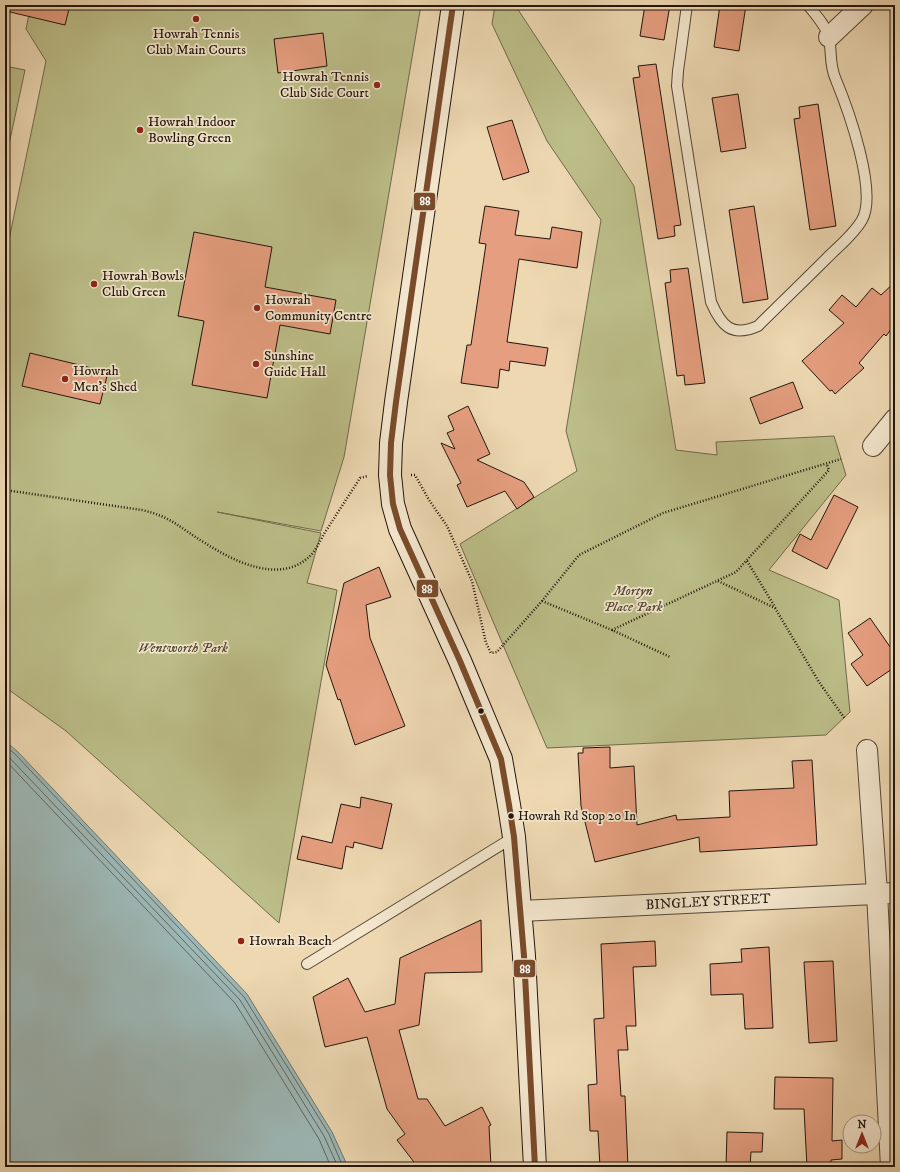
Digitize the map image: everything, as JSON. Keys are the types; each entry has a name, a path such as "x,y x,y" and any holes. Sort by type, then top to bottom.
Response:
{"street":[{"path":"453,5 397,394 391,443 390,476 393,504 400,530 460,661 501,759 514,837 521,911 535,1167"},
{"path":"829,37 863,5"},
{"path":"873,446 895,419"},
{"path":"867,750 886,893 891,1167"},
{"name":"BINGLEY STREET","path":"521,911 886,893"}],"lane":[{"path":"688,5 678,71 678,86 688,154 711,302 721,321 728,327 737,331 746,331 758,326 844,242 862,220 865,210 866,190 861,156 850,116 834,75 830,56 829,37 808,5"},
{"path":"308,964 514,837"}],"path":[{"path":"408,476 415,475 429,500 447,526 472,581 486,643 491,653 497,652 542,601 579,555 663,513 841,460"},
{"path":"612,630 736,572 829,470 827,465"},
{"path":"5,490 161,514 176,522 206,544 230,556 252,566 278,570 294,567 310,556 360,478 371,476"},
{"path":"747,561 803,651 819,682 845,719"},
{"path":"718,581 775,608"},
{"path":"542,601 612,630 670,657"}],"green space":[{"name":"Wentworth Park","path":"31,5 421,5 344,457 321,531 217,512 321,533 307,583 337,590 279,923 66,731 5,687 5,259 46,61 26,29"},
{"name":"Mortyn Place Park","path":"495,5 515,5 634,186 676,450 717,455 716,442 834,436 846,475 769,570 839,600 850,712 826,735 547,748 460,544 577,471 566,431 601,220 547,141 492,24"},
{"path":"5,66 25,70 5,163"}],"water":[{"path":"5,741 17,751 247,994 332,1132 348,1167 5,1167"}],"building":[{"path":"11,5 70,5 65,25 10,12"},
{"path":"645,5 670,5 664,40 640,36"},
{"path":"720,5 746,5 739,51 714,47"},
{"path":"323,33 327,66 278,73 274,39"},
{"path":"656,64 681,225 674,226 675,236 658,239 633,78 640,77 638,66"},
{"path":"738,94 746,148 721,152 712,98"},
{"path":"818,104 836,226 810,230 794,119 800,118 799,107"},
{"path":"512,120 529,172 503,180 487,127"},
{"path":"485,206 519,211 515,235 550,239 552,227 582,232 577,268 519,259 507,342 548,348 545,366 510,361 509,371 500,369 498,388 461,383 467,345 471,345 486,244 479,243"},
{"path":"754,206 768,299 743,303 729,210"},
{"name":"Howrah Community Centre","path":"194,232 272,247 265,287 336,300 330,334 280,325 267,398 192,385 204,321 178,316"},
{"path":"688,268 705,383 685,385 684,375 677,376 665,283 671,282 670,270"},
{"path":"895,282 895,324 886,336 884,334 859,363 864,368 835,394 832,390 830,391 802,361 844,323 829,310 842,295 856,307 872,288 881,295"},
{"name":"Howrah Men's Shed","path":"30,353 108,372 100,404 22,386"},
{"path":"793,382 803,408 760,424 750,398"},
{"path":"468,406 490,454 477,460 524,482 534,497 517,509 505,491 467,507 457,485 461,483 441,443 455,449 447,433 454,430 448,416"},
{"path":"834,495 858,507 827,569 792,551 800,534 811,540"},
{"path":"379,567 391,597 366,605 370,638 405,726 355,745 340,699 338,700 326,665 344,583"},
{"path":"870,618 895,654 895,667 867,686 851,664 863,655 848,633"},
{"path":"610,747 610,768 634,766 637,825 676,815 677,820 730,817 729,791 794,788 792,761 812,760 817,845 700,852 699,837 595,862 581,806 578,753 583,753 583,748"},
{"path":"361,797 392,804 382,849 354,842 353,848 346,846 342,869 297,859 302,836 332,843 341,804 360,808"},
{"path":"481,920 482,972 425,973 419,1025 399,1030 418,1099 427,1099 445,1126 482,1107 491,1125 489,1126 491,1167 426,1167 419,1163 417,1166 397,1140 405,1134 387,1109 367,1037 325,1047 313,997 348,978 365,1012 395,1004 400,958"},
{"path":"655,941 656,966 633,967 636,1026 626,1026 628,1050 618,1050 621,1096 625,1096 628,1167 600,1167 598,1131 590,1131 588,1085 597,1084 594,1019 604,1018 601,944"},
{"path":"769,947 773,1028 745,1029 743,994 711,995 710,964 742,962 741,949"},
{"path":"833,961 837,1041 809,1043 804,962"},
{"path":"775,1077 833,1078 832,1141 842,1140 842,1159 831,1160 831,1167 807,1167 804,1109 774,1109"},
{"path":"727,1132 763,1133 762,1152 751,1152 750,1167 726,1167"}],"transit line":[{"name":"88","path":"453,5 396,402 391,443 390,475 393,504 400,529 460,661 501,759 514,837 524,956 535,1167"}],"place":[{"name":"Howrah Tennis Club Main Courts","path":"196,19"},
{"name":"Howrah Tennis Club Side Court","path":"377,85"},
{"name":"Howrah Indoor Bowling Green","path":"140,130"},
{"name":"Howrah Bowls Club Green","path":"94,284"},
{"name":"Howrah Community Centre","path":"257,308"},
{"name":"Sunshine Guide Hall","path":"256,364"},
{"name":"Howrah Men's Shed","path":"65,379"},
{"name":"Howrah Rd Stop 20 In","path":"511,816"},
{"name":"Howrah Beach","path":"241,941"}]}
